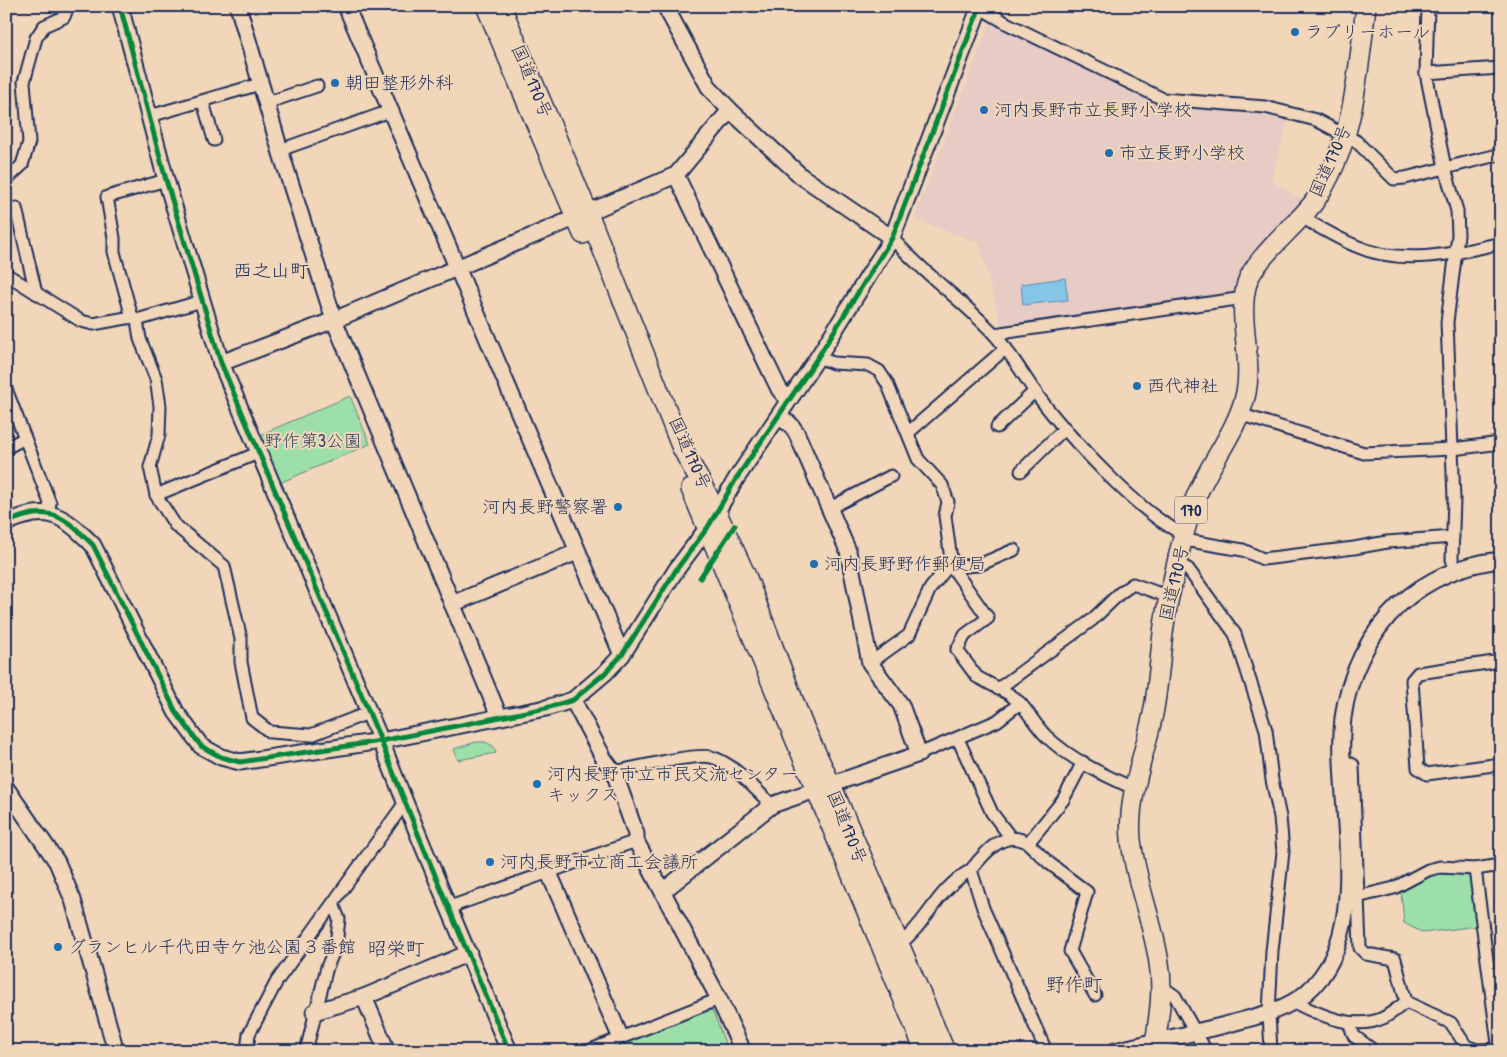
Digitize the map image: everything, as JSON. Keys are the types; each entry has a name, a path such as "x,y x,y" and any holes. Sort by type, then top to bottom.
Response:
{"highway":[{"name":"国道170号","path":"486,6 582,214"},
{"name":"国道170号","path":"501,6 582,214 643,382 712,520 786,721 824,787 900,944 911,976 945,1051"},
{"name":"国道170号","path":"1154,1046 1161,986 1159,963 1130,836 1135,790 1153,713 1169,597 1193,503 1240,414 1248,372 1244,298 1247,280 1260,262 1314,201 1327,179 1346,134 1357,78 1366,6"},
{"name":"国道170号","path":"824,787 925,1051"}],"street":[{"path":"6,180 22,165 29,142 24,82 36,38 44,26 64,17 68,6"},
{"path":"120,6 166,180 220,363 381,741 404,804 450,908 509,1051"},
{"path":"238,6 280,150 334,320 499,716"},
{"path":"346,6 455,268 622,655"},
{"path":"665,6 710,89 730,110 801,176 892,238 994,334 1006,348 1035,391 1065,428 1143,507 1172,530 1185,537 1243,550 1263,560 1345,550 1387,542 1452,537"},
{"path":"1428,6 1426,73 1445,168 1457,210 1458,235 1447,322 1452,449 1452,559 1455,570"},
{"path":"6,523 24,515 48,512 73,525 93,545 176,712 201,746 221,758 240,762 381,741 546,708 573,700 593,685 622,655 676,570 712,520 736,479 818,357 892,238 979,7 1008,24 1163,99 1266,107 1316,120 1346,134 1394,179 1405,178 1501,154"},
{"path":"1426,73 1501,68"},
{"path":"150,116 260,84"},
{"path":"266,103 318,86"},
{"path":"203,102 214,140"},
{"path":"220,363 334,320 676,175 730,110"},
{"path":"280,150 390,111"},
{"path":"676,175 779,389 788,400"},
{"path":"166,180 107,197 114,238 114,252 140,339 156,379 160,406 159,435 150,468 156,495 175,525 224,566 241,639 241,662 252,718 270,732 311,735 368,713"},
{"path":"16,208 29,237 36,293"},
{"path":"1301,217 1357,247 1396,256 1456,254 1501,243"},
{"path":"6,274 81,321 92,324 134,318 202,301"},
{"path":"994,334 1244,298"},
{"path":"909,432 1006,348"},
{"path":"818,357 832,362 868,365 879,371 887,383 909,432 918,459 942,485 948,502 945,516 952,567 988,618 965,635 956,650 977,677 1020,703 1044,734 1062,750 1135,790"},
{"path":"6,389 50,503 48,512"},
{"path":"997,428 1035,391"},
{"path":"1240,414 1364,453 1452,449 1501,443"},
{"path":"778,417 790,424 796,432 848,551 870,663 901,705 919,754"},
{"path":"1021,471 1065,428"},
{"path":"6,448 25,438"},
{"path":"156,495 258,454"},
{"path":"830,508 891,476"},
{"path":"870,663 909,635 930,589 944,570 952,567 979,565 1014,550"},
{"path":"452,604 577,552"},
{"path":"1115,1051 1154,1046 1269,1013 1294,1002 1306,993 1328,967 1343,932 1347,881 1343,719 1358,667 1377,629 1407,598 1427,583 1455,570 1501,560"},
{"path":"1178,564 1188,568 1235,634 1266,730 1271,772 1280,817 1283,852 1272,950 1269,1013 1271,1051"},
{"path":"998,689 1092,620 1120,593 1133,584 1169,597"},
{"path":"1501,661 1418,673 1412,680 1418,768 1427,774 1501,764"},
{"path":"573,700 604,760 614,772 636,834 636,841 719,998 743,1051"},
{"path":"663,890 772,805 958,739 997,721 1020,703"},
{"path":"958,739 992,813 1011,838"},
{"path":"614,772 710,757 728,765 772,805"},
{"path":"1343,760 1353,765 1360,948 1366,954 1395,959 1406,1002"},
{"path":"1028,843 1063,800 1082,762"},
{"path":"6,788 57,862 70,893 116,1051"},
{"path":"247,1051 249,1034 277,980 404,804"},
{"path":"900,944 908,938 943,891 971,870 994,846 1007,838 1020,838 1087,892 1070,951 1096,995"},
{"path":"450,908 636,841"},
{"path":"1357,897 1394,888 1434,868 1476,869 1501,865"},
{"path":"1406,1002 1451,1023 1466,1046 1477,1050 1499,1050 1476,869"},
{"path":"971,870 983,908 1046,1051"},
{"path":"549,873 620,1036"},
{"path":"306,1051 314,1012 327,967 336,946 339,919 333,904"},
{"path":"314,1012 364,997 469,953"},
{"path":"1161,986 1175,996 1194,1033 1206,1051"},
{"path":"364,997 387,1051"},
{"path":"588,1051 620,1036 719,998"},
{"path":"1294,1002 1314,1012 1349,1023 1372,1022 1383,1018 1406,1002"},
{"path":"1349,1023 1354,1036 1370,1049"}],"shaded area":[{"name":"市立長野小学校","path":"991,19 1169,105 1217,106 1289,116 1271,181 1304,201 1234,298 1002,329 979,243 914,219"}],"green space":[{"name":"野作第3公園","path":"350,396 370,444 275,485 255,437"},
{"path":"476,742 485,742 493,746 496,753 458,760 454,749"},
{"path":"1434,871 1468,873 1472,876 1477,926 1423,933 1404,923 1401,892"},
{"path":"707,1010 713,1011 728,1051 609,1051"}],"water":[{"path":"1065,278 1068,300 1023,305 1021,284"}],"cycle path":[{"path":"120,6 166,180 221,363 381,741 509,1051"},
{"path":"6,523 33,514 44,513 54,515 63,519 93,545 176,712 201,746 221,757 240,762 381,741 546,708 573,700 605,673 622,655 676,570 708,527 736,479 818,357 892,238 980,6"},
{"path":"700,578 735,525"}],"place":[{"name":"ラブリーホール","path":"1295,32"},
{"name":"朝田整形外科","path":"335,83"},
{"name":"河内長野市立長野小学校","path":"984,110"},
{"name":"市立長野小学校","path":"1109,153"},
{"name":"西代神社","path":"1137,386"},
{"name":"河内長野警察署","path":"618,507"},
{"name":"河内長野野作郵便局","path":"814,564"},
{"name":"河内長野市立市民交流センター キックス","path":"537,784"},
{"name":"河内長野市立商工会議所","path":"490,862"},
{"name":"グランヒル千代田寺ケ池公園３番館","path":"58,947"}],"district":[{"name":"西之山町","path":"271,270"},
{"name":"昭栄町","path":"396,948"},
{"name":"野作町","path":"1074,984"}]}
